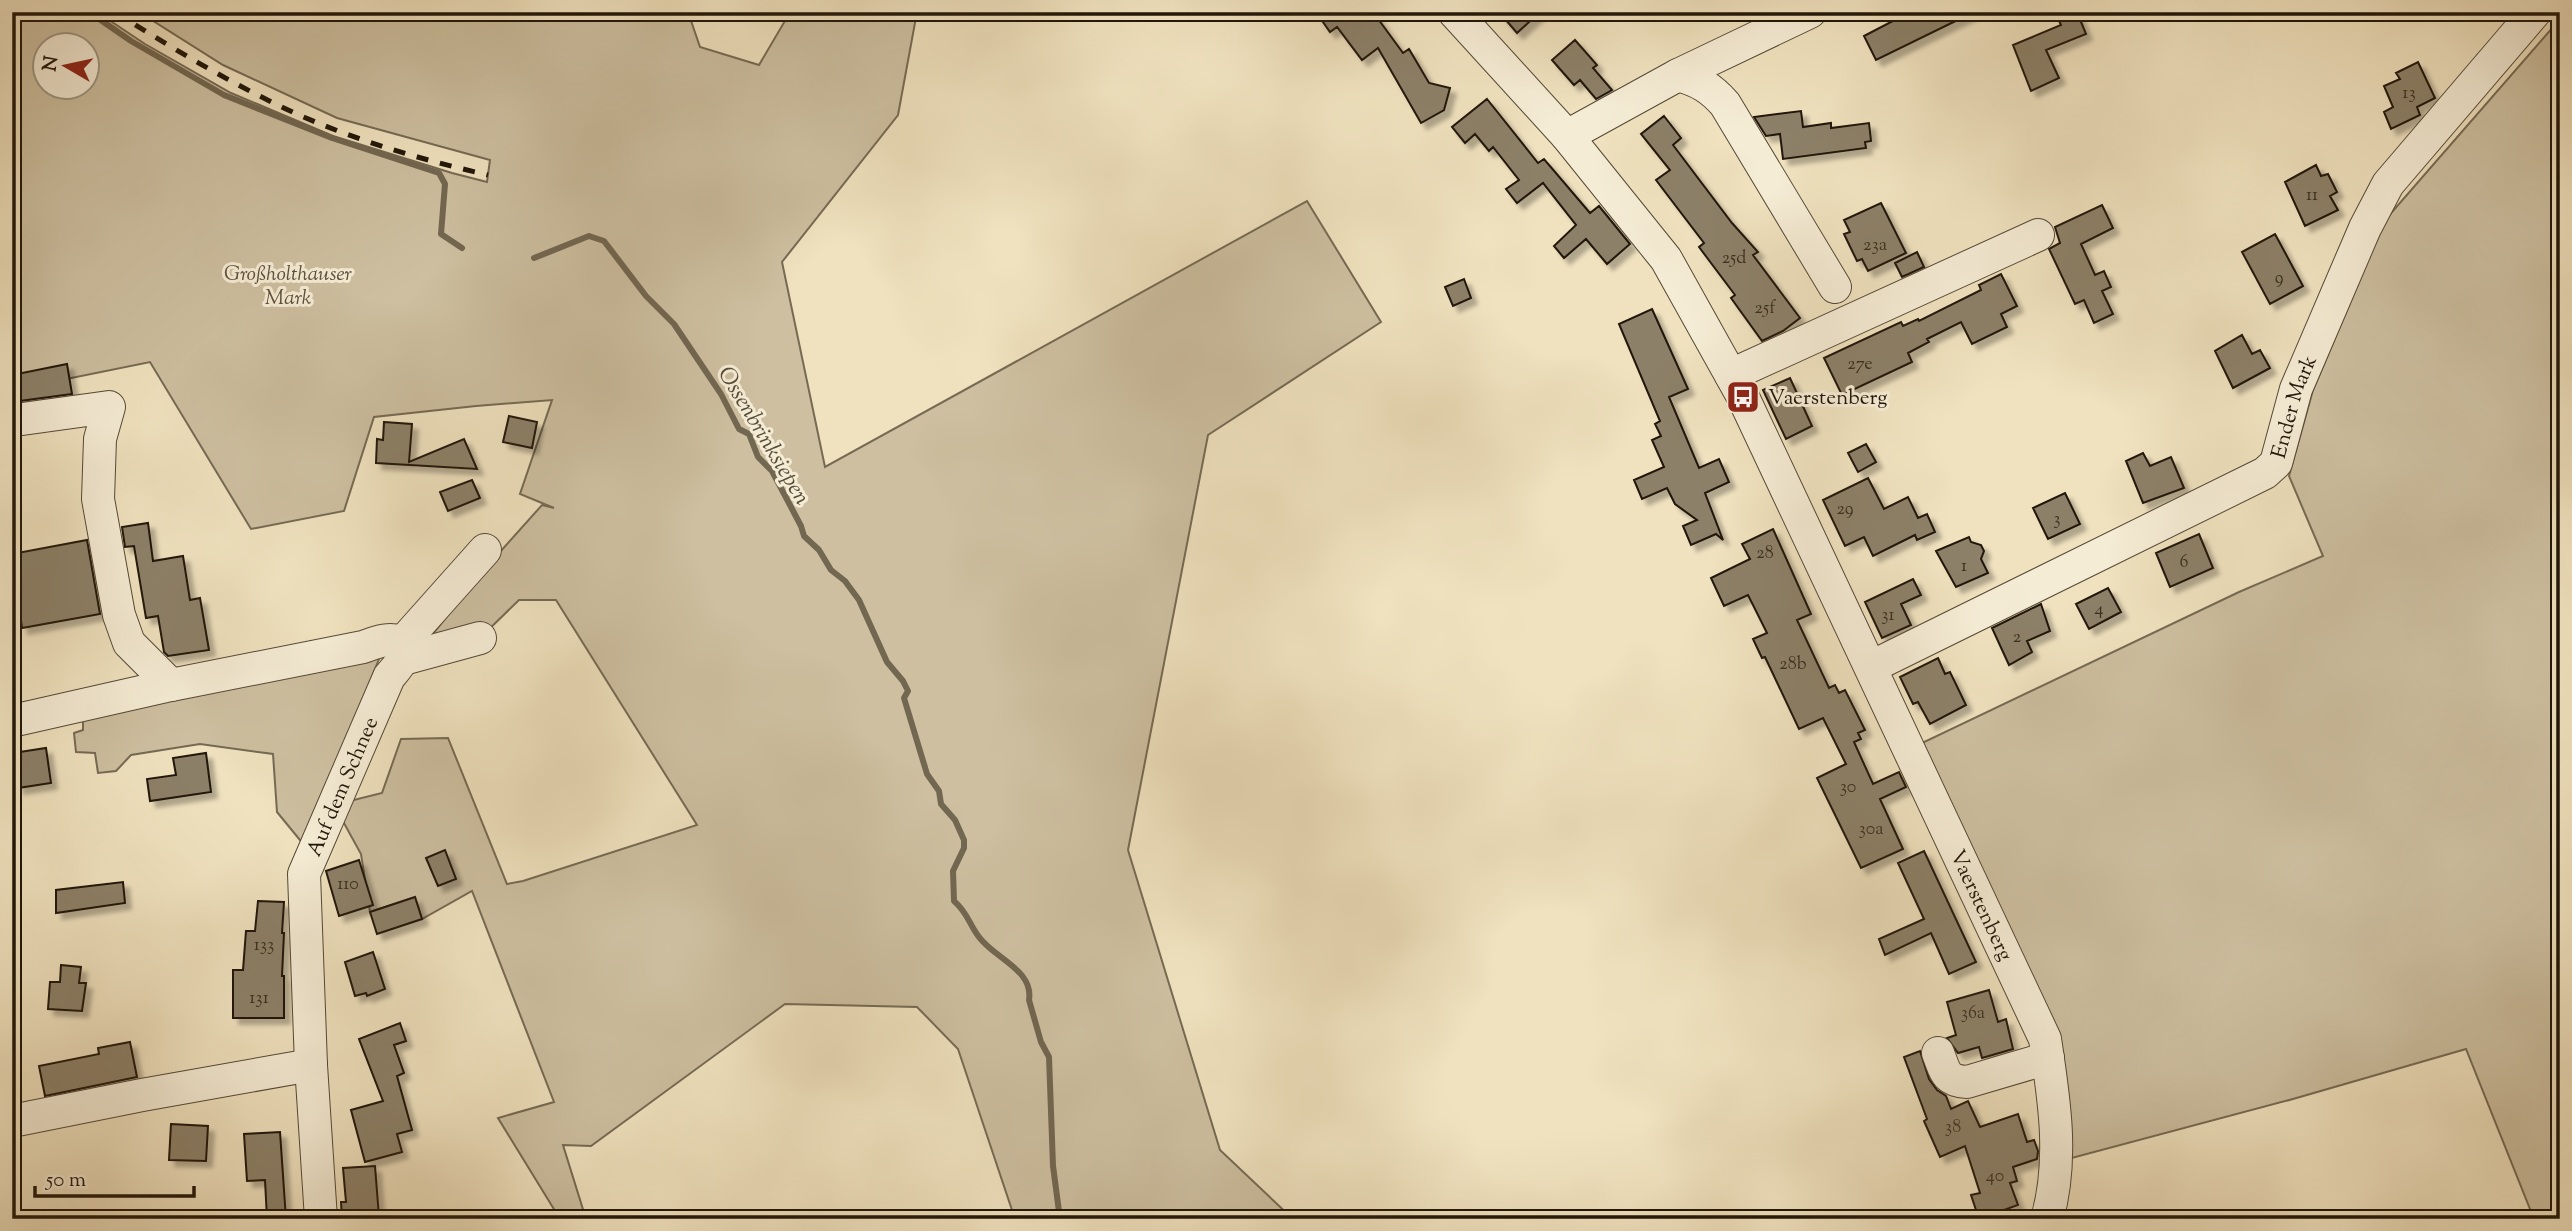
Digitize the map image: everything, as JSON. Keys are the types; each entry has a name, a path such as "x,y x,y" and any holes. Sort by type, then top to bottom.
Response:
{"street":[{"name":"Vaerstenberg","path":"1454,12 1567,136 1665,259 1731,375 2045,1039 2054,1097 2056,1163 2047,1219"},
{"path":"1567,136 1678,75 1810,12"},
{"name":"Ender Mark","path":"1871,667 2265,473 2276,463 2296,389 2365,228 2388,184 2535,12"},
{"path":"1678,75 1705,85 1725,104 1835,287"},
{"path":"1731,375 2038,235"},
{"path":"15,420 109,407 100,439 98,499 119,615 129,643 171,685"},
{"name":"Auf dem Schnee","path":"321,1219 311,1065 305,867 403,651 485,550"},
{"path":"12,720 392,639 403,651 480,638"},
{"path":"1938,1052 1947,1075 1954,1082 1967,1083 2048,1058"},
{"path":"12,1121 311,1065"}],"green space":[{"name":"Großholthauser Mark","path":"12,12 97,12 145,44 231,93 333,136 487,182 490,160 337,118 223,65 139,12 688,12 700,47 759,65 789,14 794,12 917,12 898,115 782,262 825,467 1307,201 1381,322 1208,435 1128,850 1220,1150 1293,1219 1015,1219 958,1049 917,1007 785,1004 591,1146 563,1145 586,1219 560,1219 498,1118 554,1102 472,891 422,919 415,897 370,912 361,854 334,805 382,793 401,739 448,738 507,884 697,825 556,600 519,600 480,638 425,644 484,570 542,505 554,508 520,494 552,400 374,417 344,511 251,529 150,362 12,390"},
{"path":"2560,19 2560,1219 2534,1219 2466,1049 2293,1099 2068,1159 2067,1129 1922,743 2239,592 2323,556 2289,476 2313,390 2385,220"},
{"path":"381,654 304,845 277,812 273,754 200,744 131,755 116,771 98,773 95,753 76,752 74,733 83,730 83,720"}],"building":[{"path":"1316,12 1373,12 1403,53 1409,49 1429,83 1450,88 1444,110 1421,123 1378,48 1362,60 1337,27 1330,32"},
{"path":"1499,12 1540,12 1517,33"},
{"path":"1910,12 1974,12 1876,60 1864,36"},
{"path":"2055,12 2077,12 2086,34 2046,50 2059,78 2031,91 2013,45 2061,25"},
{"path":"1575,40 1597,65 1593,68 1612,90 1596,99 1580,80 1574,85 1552,60"},
{"path":"2418,62 2435,98 2417,107 2420,115 2391,129 2384,112 2393,107 2384,86 2400,79 2396,73"},
{"path":"1487,99 1538,163 1544,159 1590,213 1599,206 1630,244 1607,264 1586,239 1564,258 1554,246 1576,225 1543,183 1517,203 1506,189 1519,180 1493,147 1489,151 1475,134 1465,143 1452,127"},
{"path":"1801,111 1803,127 1831,123 1831,128 1869,123 1871,141 1865,142 1866,148 1783,159 1780,134 1766,136 1754,117"},
{"path":"1664,116 1681,138 1673,145 1732,223 1758,252 1753,255 1800,318 1783,331 1762,341 1731,298 1735,295 1699,247 1704,243 1656,180 1670,170 1641,134"},
{"path":"2316,165 2321,176 2328,174 2337,192 2330,196 2338,210 2305,226 2285,182"},
{"path":"1881,203 1906,253 1868,271 1862,259 1857,261 1844,234 1850,232 1844,220"},
{"path":"2102,205 2113,228 2081,244 2095,275 2104,271 2111,287 2102,291 2113,314 2094,323 2084,300 2075,304 2049,249 2060,243 2055,227"},
{"path":"2275,234 2303,286 2270,304 2242,252"},
{"path":"1917,252 1924,267 1902,277 1895,263"},
{"path":"2001,274 2017,306 2001,314 2007,327 1972,344 1961,322 1927,339 1929,342 1908,353 1912,362 1842,395 1824,358 1901,322 1903,326 1918,319 1919,321 1981,290 1979,285"},
{"path":"1464,279 1471,298 1453,306 1445,287"},
{"path":"1652,309 1688,389 1669,397 1699,468 1719,459 1729,482 1705,493 1723,540 1716,534 1691,545 1683,526 1697,520 1675,504 1667,488 1642,499 1634,480 1664,467 1652,440 1661,436 1655,424 1660,421 1619,324"},
{"path":"2242,335 2252,354 2260,350 2270,368 2233,388 2215,351"},
{"path":"67,364 72,394 12,402 12,375"},
{"path":"1790,378 1812,426 1786,439 1763,390"},
{"path":"509,416 537,422 532,448 503,442"},
{"path":"384,422 412,424 409,462 464,439 477,469 376,463 377,439 383,440"},
{"path":"1866,444 1876,462 1858,472 1848,453"},
{"path":"2143,453 2150,466 2171,457 2184,488 2143,503 2126,461"},
{"path":"1868,478 1884,509 1908,497 1918,518 1927,514 1935,532 1917,540 1915,535 1873,556 1864,537 1845,546 1823,500"},
{"path":"472,480 480,498 448,511 440,492"},
{"path":"2065,493 2080,524 2048,539 2033,508"},
{"path":"148,523 153,561 183,556 190,600 200,598 209,650 168,656 164,652 158,616 146,618 134,546 125,547 122,527"},
{"path":"1773,529 1811,614 1797,620 1829,688 1835,685 1839,693 1845,690 1865,730 1858,733 1861,739 1854,742 1873,784 1899,772 1906,787 1880,799 1903,849 1861,868 1817,778 1846,764 1823,718 1799,729 1765,657 1762,658 1753,639 1767,633 1748,595 1724,606 1711,578 1750,559 1742,544"},
{"path":"2199,534 2213,568 2170,587 2156,553"},
{"path":"1969,537 1971,542 1981,545 1984,551 1981,559 1988,573 1956,587 1936,551"},
{"path":"87,540 100,614 22,628 12,554"},
{"path":"1913,579 1921,595 1901,604 1911,625 1882,638 1865,602"},
{"path":"2108,588 2121,612 2089,629 2076,604"},
{"path":"2041,604 2050,631 2027,641 2032,652 2009,665 1992,628"},
{"path":"1938,658 1945,674 1950,672 1966,705 1930,724 1918,702 1913,704 1900,677"},
{"path":"46,748 51,783 18,788 13,753"},
{"path":"206,753 211,792 150,801 147,779 176,775 173,758"},
{"path":"445,850 456,879 438,886 426,858"},
{"path":"1924,851 1976,962 1949,974 1931,933 1885,955 1879,939 1924,919 1898,863"},
{"path":"359,860 373,905 339,916 326,871"},
{"path":"123,882 125,903 56,913 56,890"},
{"path":"415,897 422,919 377,934 370,912"},
{"path":"258,901 284,902 284,1018 233,1018 233,970 243,970 246,931 255,931"},
{"path":"373,952 385,989 367,996 366,993 355,996 345,962"},
{"path":"61,965 81,967 79,983 86,983 82,1011 48,1009 50,982 60,982"},
{"path":"1989,990 1998,1022 2006,1019 2013,1049 1982,1058 1979,1047 1958,1053 1947,1038 1956,1035 1947,1002"},
{"path":"400,1023 406,1041 394,1045 404,1073 397,1076 412,1130 397,1134 402,1152 365,1162 351,1110 383,1101 359,1039"},
{"path":"130,1042 137,1077 45,1096 39,1066 99,1054 98,1048"},
{"path":"1920,1051 1929,1079 1937,1090 1946,1096 1951,1109 1968,1101 1980,1127 2018,1114 2027,1142 2034,1140 2038,1151 2037,1159 2013,1167 2017,1181 2010,1183 2018,1205 1979,1219 1971,1195 1980,1193 1965,1146 1940,1157 1924,1121 1927,1119 1904,1057"},
{"path":"171,1124 208,1126 206,1161 169,1160"},
{"path":"280,1132 286,1219 267,1219 265,1180 247,1181 244,1134"},
{"path":"375,1166 379,1217 342,1219 341,1202 346,1202 343,1168"}],"waterway":[{"name":"Ossenbrinksiepen","path":"89,12 131,41 224,95 332,138 439,173 445,184 441,234 462,248"},
{"name":"Ossenbrinksiepen","path":"534,258 589,236 604,241 646,296 674,324 721,394 739,429 749,434 758,457 772,471 804,536 819,550 831,570 845,581 859,600 887,662 908,691 904,698 927,774 939,791 941,804 955,820 964,840 964,848 953,871 954,901 979,937 1019,972 1029,990 1029,1000 1041,1042 1049,1057 1053,1166 1060,1219"}],"railway":[{"path":"115,12 220,75 310,120 385,147 488,175"}],"place":[{"name":"Vaerstenberg","path":"1743,397"}]}
